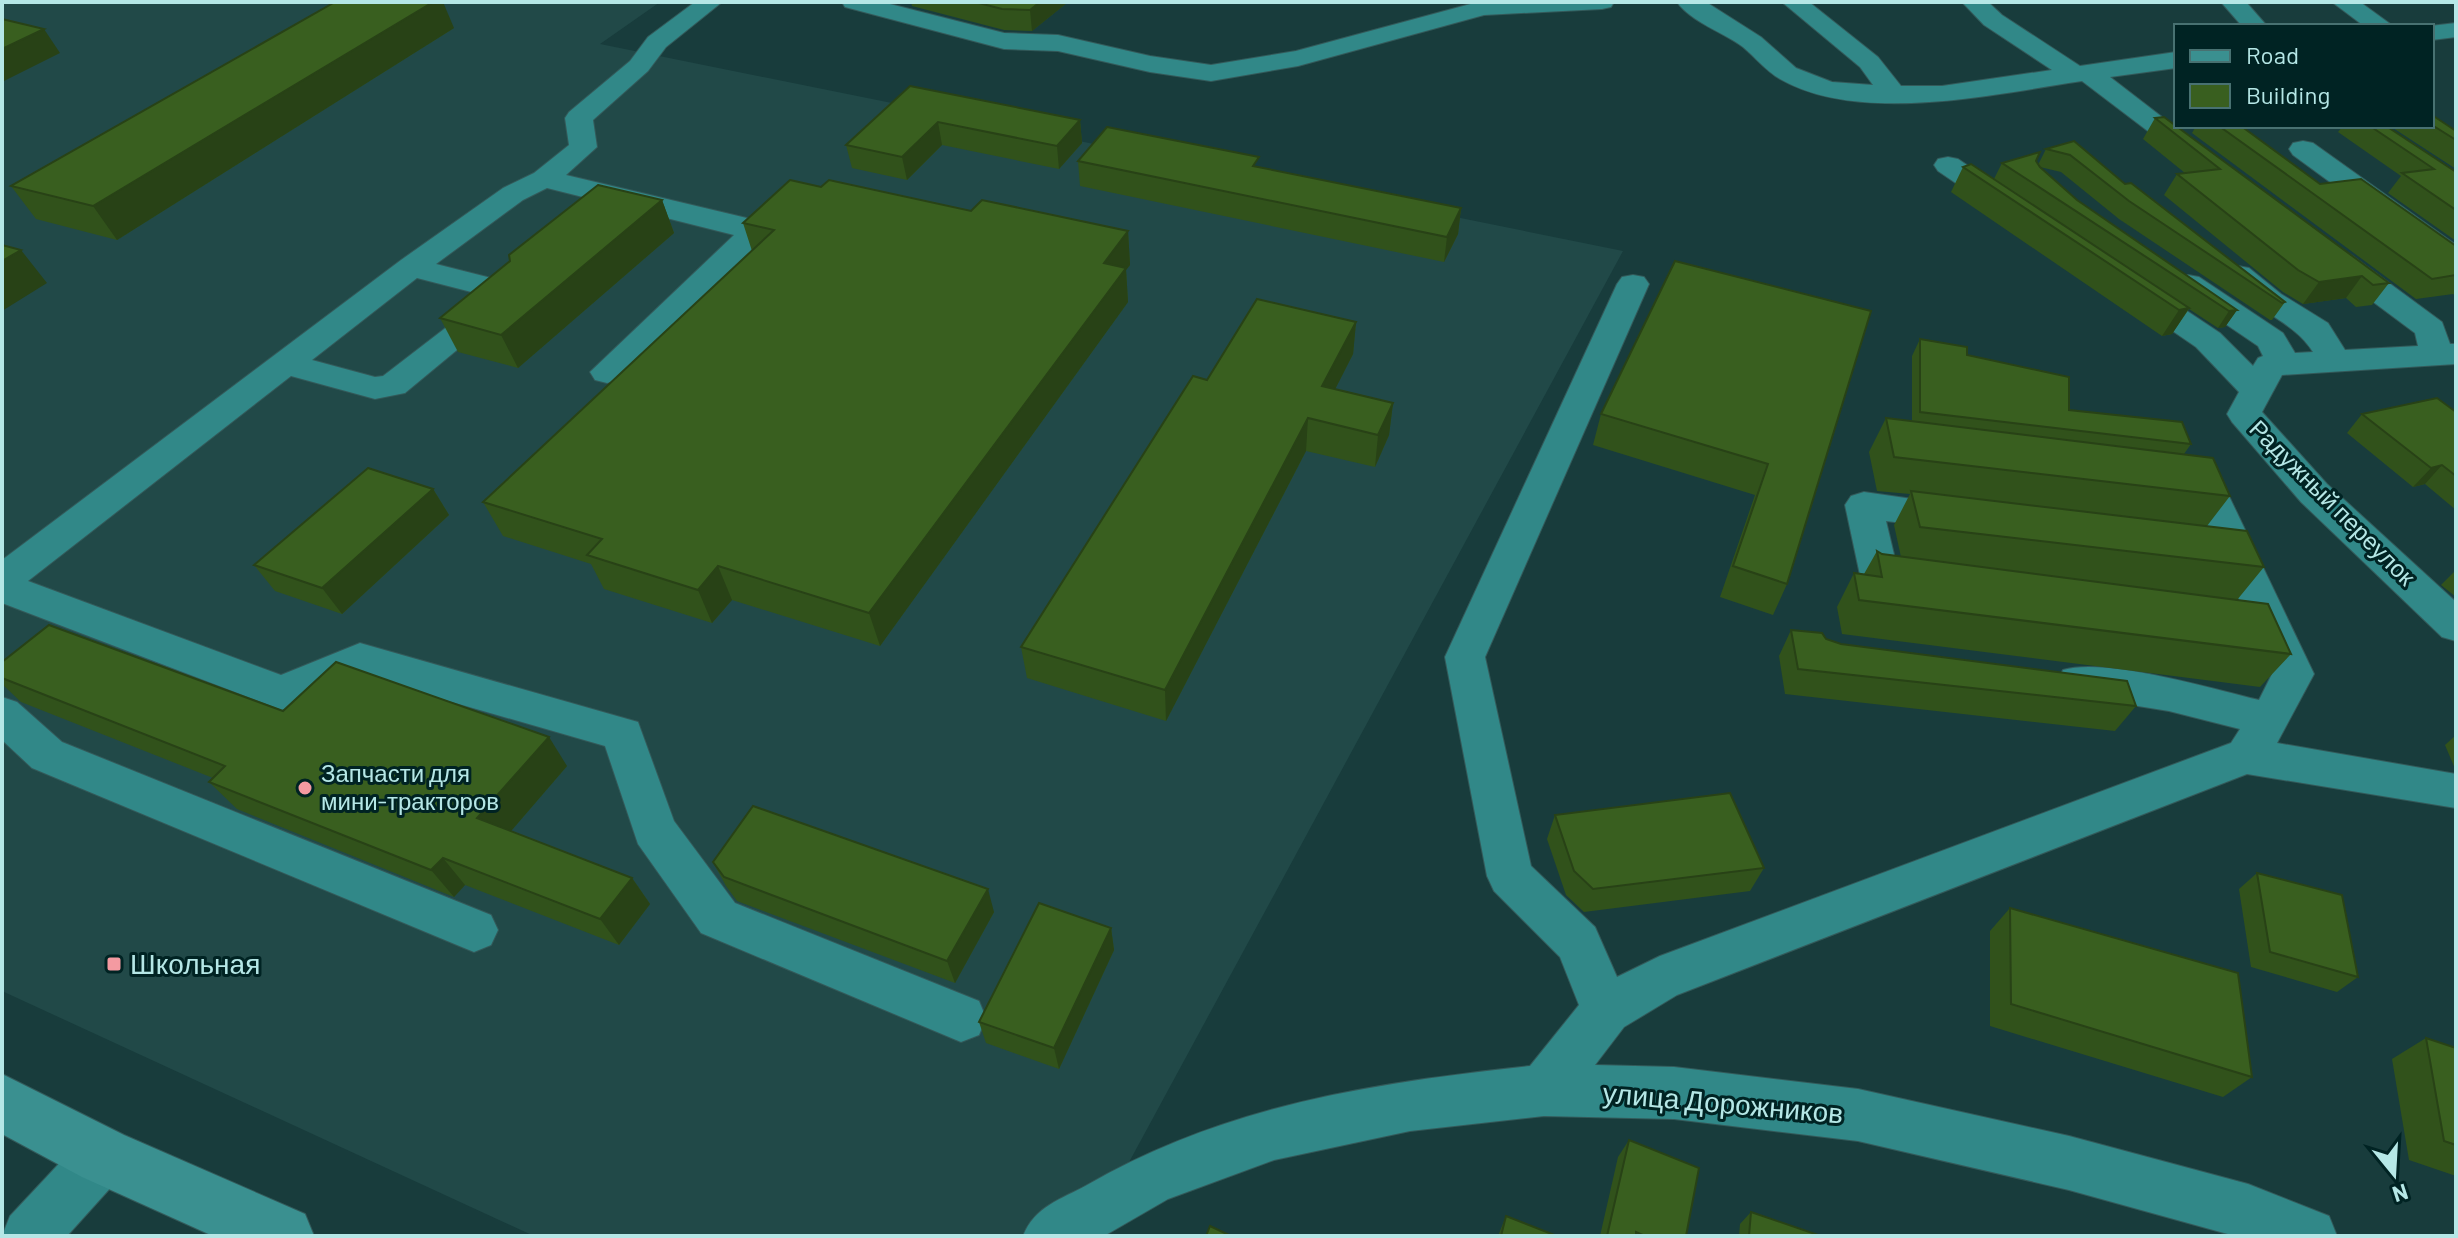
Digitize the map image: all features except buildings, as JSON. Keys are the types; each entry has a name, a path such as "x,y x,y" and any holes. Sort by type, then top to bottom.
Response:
{"main road":[{"path":"2,1103 103,1156 283,1236"}],"street":[{"path":"2,584 412,267 513,194 544,179 583,147 579,118 639,66 657,42 710,2"},
{"path":"854,2 1004,41 1058,43 1150,64 1211,73 1298,58 1483,8 1602,2"},
{"path":"1689,2 1752,42 1787,73 1828,90 1942,94 2174,60"},
{"path":"1794,2 1869,62 1893,94"},
{"path":"1974,2 1993,20 2081,74 2221,173"},
{"path":"2233,2 2253,24"},
{"path":"2344,2 2378,24"},
{"path":"2434,33 2456,30"},
{"path":"2303,149 2456,259"},
{"path":"1948,165 2026,218"},
{"path":"544,179 740,225 750,233 745,244 607,372"},
{"path":"2167,270 2271,340 2284,364 2446,354 2431,329 2322,249"},
{"path":"2213,254 2270,301 2316,330 2335,361"},
{"path":"285,364 375,388 393,385 508,292 412,267"},
{"path":"2117,279 2208,340 2257,391"},
{"path":"1606,1010 1578,943 1510,876 1465,657 1633,284"},
{"name":"Радужный переулок","path":"2284,364 2270,365 2244,414 2314,493 2456,626"},
{"path":"1544,1090 1606,1010 1660,979 2258,738 2293,674 2203,478 2157,473"},
{"path":"1942,583 1879,575 1864,505 1988,520"},
{"path":"2188,544 2235,550"},
{"path":"2,584 282,693 360,659 623,734 654,830 718,918 961,1018"},
{"path":"2222,617 2269,623"},
{"path":"2045,678 2169,694 2258,738 2452,791"},
{"path":"2,714 47,755 474,930"},
{"name":"улица Дорожников","path":"1051,1236 1153,1177 1274,1133 1410,1105 1544,1090 1674,1093 1858,1115 2069,1163 2248,1212 2309,1236"},
{"path":"30,1236 103,1156"}],"shaded area":[{"path":"2,2 660,2 600,44 1623,251 1089,1236 534,1236 2,991"}],"place":[{"name":"Запчасти для мини-тракторов","path":"305,788"},
{"name":"Школьная","path":"114,964"}]}
